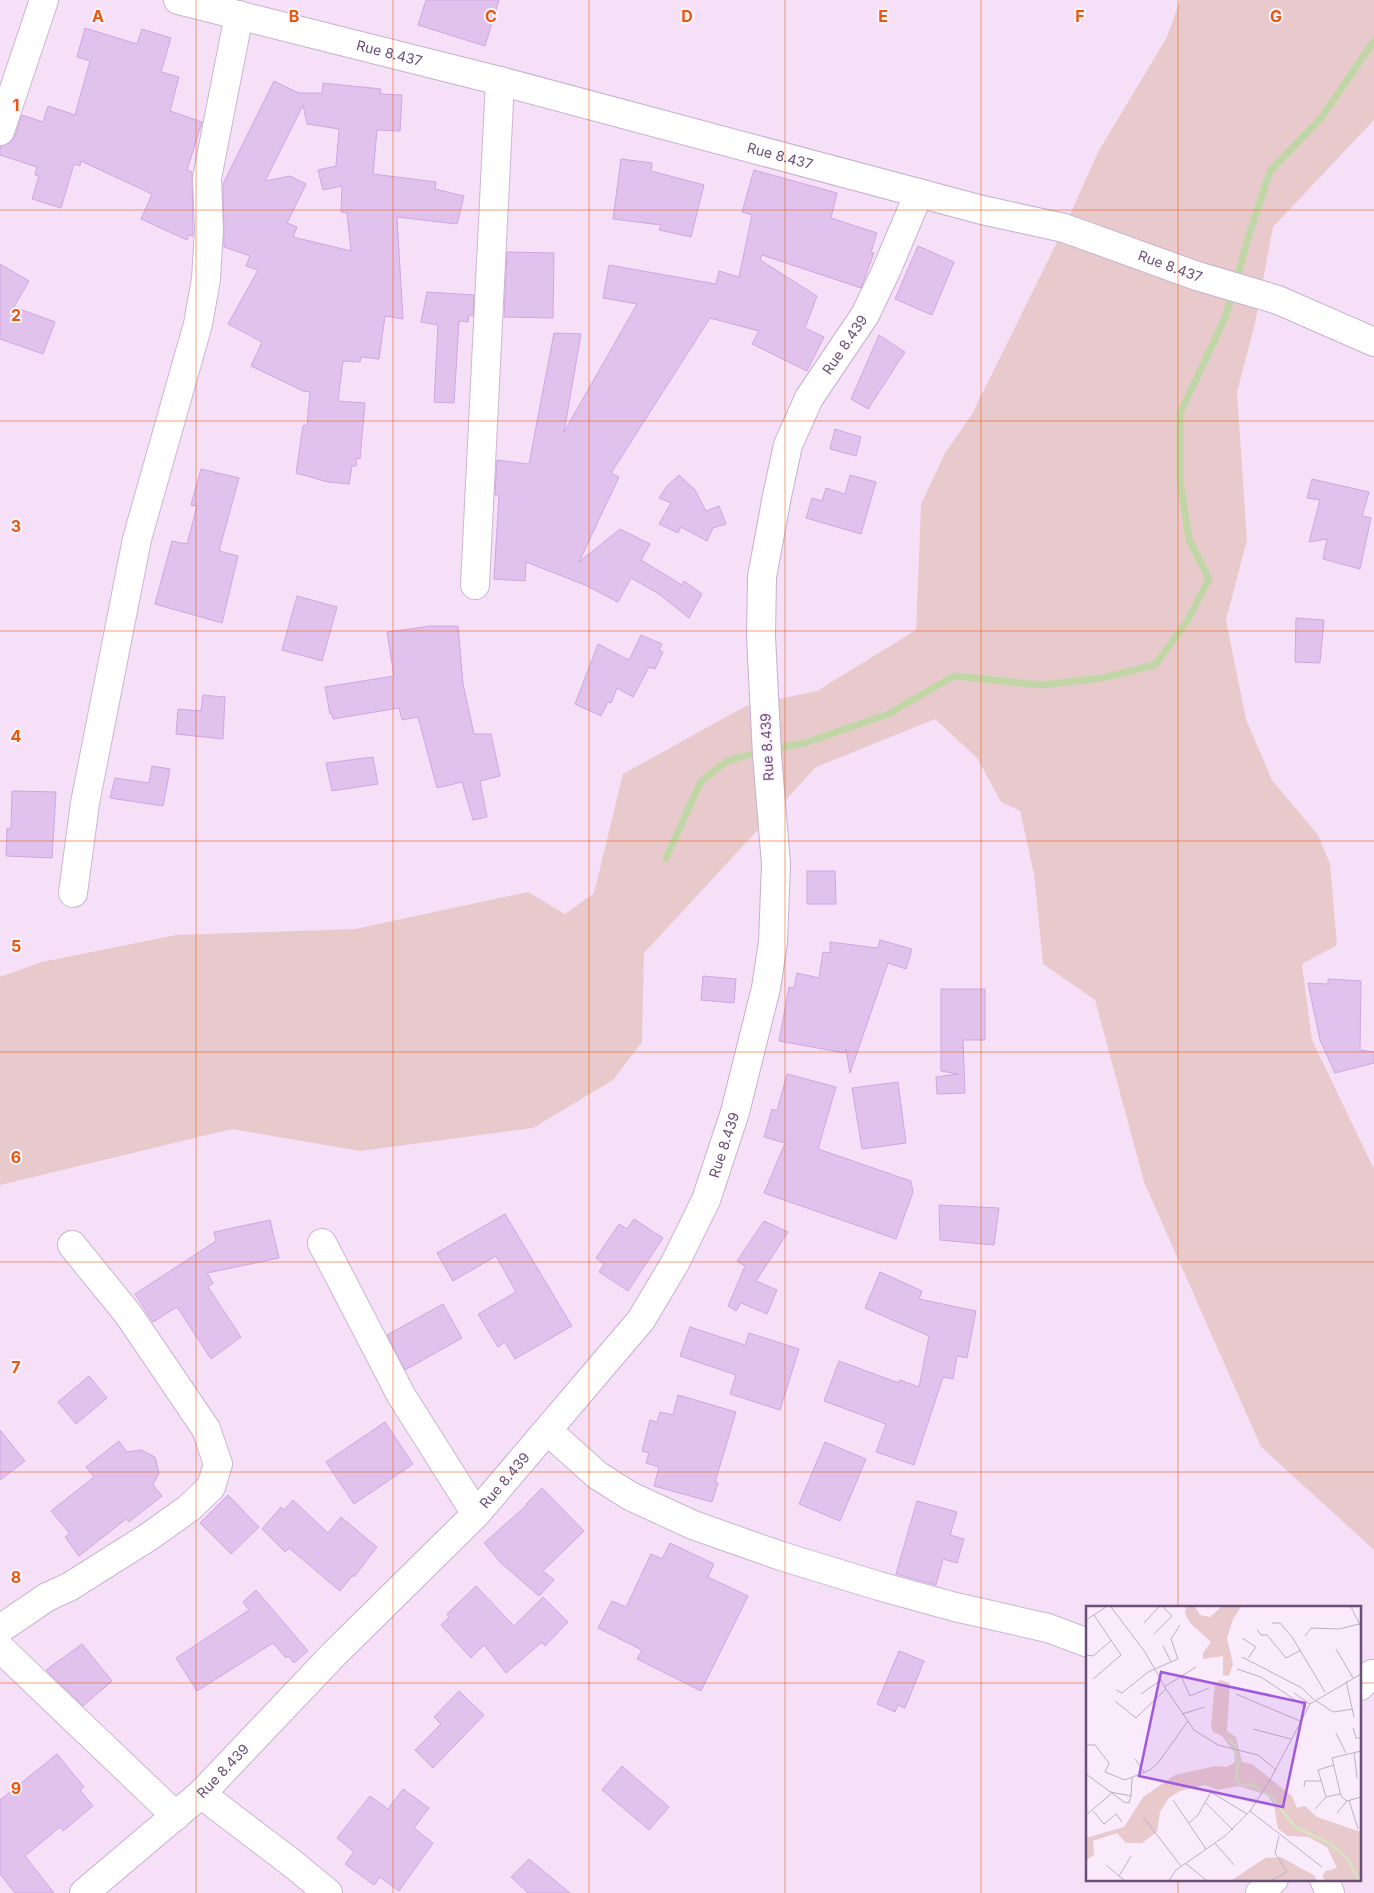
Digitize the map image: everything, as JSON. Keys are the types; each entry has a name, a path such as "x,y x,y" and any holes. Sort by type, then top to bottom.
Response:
{"street":[{"path":"0,130 44,0"},
{"name":"Rue 8.437","path":"178,0 500,81 982,210 1064,228 1197,276 1278,300 1374,342"},
{"path":"73,893 85,803 137,539 198,324 206,280 210,230 206,178 239,16"},
{"path":"476,585 500,81"},
{"name":"Rue 8.439","path":"98,1889 200,1794 334,1654 476,1514 641,1320 675,1263 706,1200 732,1120 766,988 773,942 776,864 767,756 761,636 762,577 777,496 788,445 809,398 865,314 886,271 919,193"},
{"path":"322,1243 401,1395 476,1514"},
{"path":"0,1629 47,1597 68,1587 150,1536 189,1508 211,1487 218,1464 206,1429 128,1314 72,1245"},
{"path":"548,1431 597,1476 630,1496 693,1525 781,1556 879,1586 955,1607 1048,1628 1086,1642"},
{"path":"0,1648 176,1816"},
{"path":"200,1794 294,1864 328,1893"},
{"path":"1260,1893 1273,1880"},
{"path":"1324,1880 1330,1893"}],"shaded area":[{"path":"0,0 1180,0 1167,37 1098,152 1064,228 972,414 945,453 921,504 916,630 935,718 977,758 1001,802 1020,811 1034,874 1043,964 1095,1000 1144,1182 1261,1447 1374,1550 1374,1893 0,1893"},
{"path":"1180,0 1374,0 1374,120 1273,227 1255,324 1237,392 1247,540 1226,620 1246,719 1272,780 1318,835 1330,864 1337,945 1302,964 1312,1040 1374,1169 1374,1550 1261,1447 1144,1182 1095,1000 1043,964 1034,874 1020,811 1001,802 977,758 935,719 816,767 644,953 642,1042 613,1080 533,1128 360,1151 232,1129 0,1185 0,977 42,962 176,935 355,929 528,892 565,914 594,893 623,774 746,706 817,691 916,630 921,504 945,453 972,414 1064,228 1098,152 1167,37"},
{"path":"1374,120 1374,1169 1312,1040 1302,964 1318,835 1272,780 1246,719 1226,620 1247,540 1237,392 1255,324 1273,227"}],"building":[{"path":"426,0 499,0 485,46 418,25"},
{"path":"85,28 137,44 142,29 171,38 161,72 179,77 170,111 202,122 187,170 192,172 193,236 189,235 187,240 141,219 152,194 81,161 80,166 74,164 61,208 32,199 39,176 35,175 37,167 0,155 0,146 11,142 22,115 43,122 48,106 75,115 90,61 77,57"},
{"path":"274,81 301,94 322,93 323,83 381,89 380,94 402,95 400,131 377,130 373,174 436,182 435,189 464,196 457,224 397,217 403,319 385,316 379,359 361,357 360,362 343,361 338,401 365,403 360,459 357,458 356,466 352,466 349,484 328,482 296,473 303,426 307,425 310,392 303,391 251,366 262,342 228,324 258,270 246,266 250,256 224,247 223,184","holes":["303,105 307,124 339,129 336,166 318,170 323,190 342,186 341,212 347,213 351,251 293,237 297,227 287,223 306,184 290,176 265,181"]},
{"path":"621,159 652,163 651,171 704,185 691,237 659,230 661,225 613,219"},
{"path":"754,170 837,193 831,218 877,233 871,252 874,253 861,288 762,255 760,260 817,296 805,328 824,337 807,371 752,344 759,331 710,318 611,473 619,477 579,562 620,529 650,544 641,560 682,585 684,581 702,594 689,618 659,594 631,578 618,602 585,585 526,562 525,581 494,579 499,495 495,495 497,460 529,464 554,333 581,334 564,432 637,304 603,298 609,265 716,284 719,271 739,277 752,215 742,212"},
{"path":"918,246 954,262 932,315 895,299"},
{"path":"507,252 554,253 553,318 504,317"},
{"path":"0,264 29,281 14,307 55,322 43,354 0,339"},
{"path":"427,292 474,295 473,316 469,315 468,322 459,321 454,403 434,402 438,325 421,322"},
{"path":"879,335 905,352 868,409 851,399"},
{"path":"835,429 861,437 856,456 830,449"},
{"path":"201,469 239,478 219,551 238,556 222,623 155,604 172,541 187,544 197,506 191,505"},
{"path":"679,475 695,490 706,511 719,506 726,524 713,528 707,541 681,527 678,533 659,524 671,503 659,498 666,487"},
{"path":"850,475 876,482 861,534 806,518 812,498 822,501 826,488 845,494"},
{"path":"1312,479 1369,492 1362,516 1371,518 1360,569 1323,559 1327,539 1309,542 1320,500 1307,498"},
{"path":"297,596 337,607 322,661 282,650"},
{"path":"1296,618 1324,620 1320,663 1295,662"},
{"path":"431,626 458,626 463,684 474,734 491,734 500,776 480,781 487,817 473,820 462,782 437,788 418,717 402,720 399,708 333,719 332,714 330,714 325,687 394,676 387,632"},
{"path":"641,635 662,644 659,650 663,652 655,669 649,667 633,697 617,688 611,703 608,702 601,716 575,704 598,644 629,660"},
{"path":"203,695 225,697 223,739 176,734 178,709 201,711"},
{"path":"373,757 378,784 332,791 326,763"},
{"path":"152,766 170,769 163,806 110,798 115,778 149,783"},
{"path":"12,791 56,792 52,858 6,856 7,828 11,829"},
{"path":"807,871 835,871 836,904 807,904"},
{"path":"880,940 912,949 906,969 888,963 850,1073 846,1049 845,1053 779,1041 789,987 794,988 797,973 819,978 823,952 830,953 830,942 878,948"},
{"path":"703,976 736,979 734,1003 701,1000"},
{"path":"1328,979 1361,981 1360,1050 1374,1052 1374,1063 1335,1073 1320,1040 1308,983 1328,984"},
{"path":"941,989 985,989 985,1040 963,1040 965,1093 937,1094 936,1077 958,1074 941,1071"},
{"path":"787,1074 836,1087 818,1149 911,1181 913,1192 896,1239 764,1193 785,1143 764,1137 772,1109 777,1111"},
{"path":"898,1082 906,1143 862,1149 852,1088"},
{"path":"939,1205 999,1208 994,1245 940,1240"},
{"path":"505,1214 572,1326 515,1359 505,1342 498,1347 478,1314 516,1292 496,1256 453,1281 437,1253"},
{"path":"634,1219 663,1238 628,1291 599,1272 604,1264 596,1258 619,1224 627,1229"},
{"path":"270,1220 279,1258 207,1273 213,1283 208,1287 241,1337 211,1359 177,1307 153,1322 135,1294 216,1241 214,1232"},
{"path":"764,1221 788,1232 756,1281 777,1290 767,1314 741,1303 736,1311 728,1306 745,1266 737,1261"},
{"path":"880,1272 922,1291 919,1299 976,1311 967,1358 957,1356 953,1379 943,1377 914,1465 876,1452 886,1424 824,1401 839,1361 899,1383 900,1380 919,1387 929,1336 865,1308"},
{"path":"443,1304 462,1338 405,1370 387,1335"},
{"path":"690,1327 745,1345 749,1333 799,1349 780,1410 730,1394 736,1375 680,1356"},
{"path":"89,1376 107,1398 76,1424 58,1402"},
{"path":"678,1395 736,1412 715,1482 718,1483 712,1502 654,1486 659,1467 646,1463 649,1453 642,1451 650,1420 657,1422 660,1412 673,1415"},
{"path":"385,1422 413,1464 354,1504 326,1462"},
{"path":"0,1430 25,1461 0,1480"},
{"path":"119,1441 127,1452 141,1450 155,1457 159,1473 153,1485 162,1496 129,1522 126,1519 79,1556 65,1537 70,1534 51,1511 94,1477 86,1467"},
{"path":"825,1442 866,1459 840,1521 799,1504"},
{"path":"542,1488 584,1531 543,1571 554,1580 539,1596 501,1563 484,1543 527,1505"},
{"path":"228,1495 259,1527 231,1554 200,1523"},
{"path":"293,1500 328,1533 341,1517 377,1547 354,1577 353,1575 340,1591 289,1548 285,1552 262,1529 281,1507 284,1510"},
{"path":"917,1501 957,1512 950,1535 964,1539 957,1563 943,1559 936,1585 896,1574"},
{"path":"670,1543 714,1564 708,1577 748,1596 701,1691 637,1659 642,1650 598,1628 612,1601 626,1607 651,1554 662,1559"},
{"path":"476,1586 514,1626 543,1597 568,1622 545,1646 542,1642 506,1673 484,1645 471,1658 441,1625 449,1617 447,1614"},
{"path":"256,1590 308,1651 294,1663 288,1656 286,1658 273,1643 197,1691 176,1658 249,1610 243,1602"},
{"path":"82,1644 112,1681 83,1706 46,1670"},
{"path":"899,1651 924,1661 905,1708 898,1705 895,1712 877,1704"},
{"path":"459,1691 484,1715 433,1768 415,1750 441,1724 434,1717"},
{"path":"57,1754 84,1787 80,1790 93,1806 63,1831 60,1827 25,1856 54,1893 15,1893 0,1874 0,1800"},
{"path":"622,1766 669,1807 649,1830 602,1790"},
{"path":"403,1789 429,1808 414,1828 433,1843 399,1891 380,1877 374,1885 345,1864 354,1852 337,1838 370,1796 388,1809"},
{"path":"529,1859 570,1893 528,1893 511,1877"}],"waterway":[{"path":"1236,282 1270,171 1321,118 1374,41"},
{"path":"771,749 805,743 888,714 954,676 1041,685 1103,678 1155,665 1186,623 1209,579 1189,539 1180,480 1180,413 1225,318 1233,292"},
{"path":"666,858 701,781 727,761 761,751"}]}
